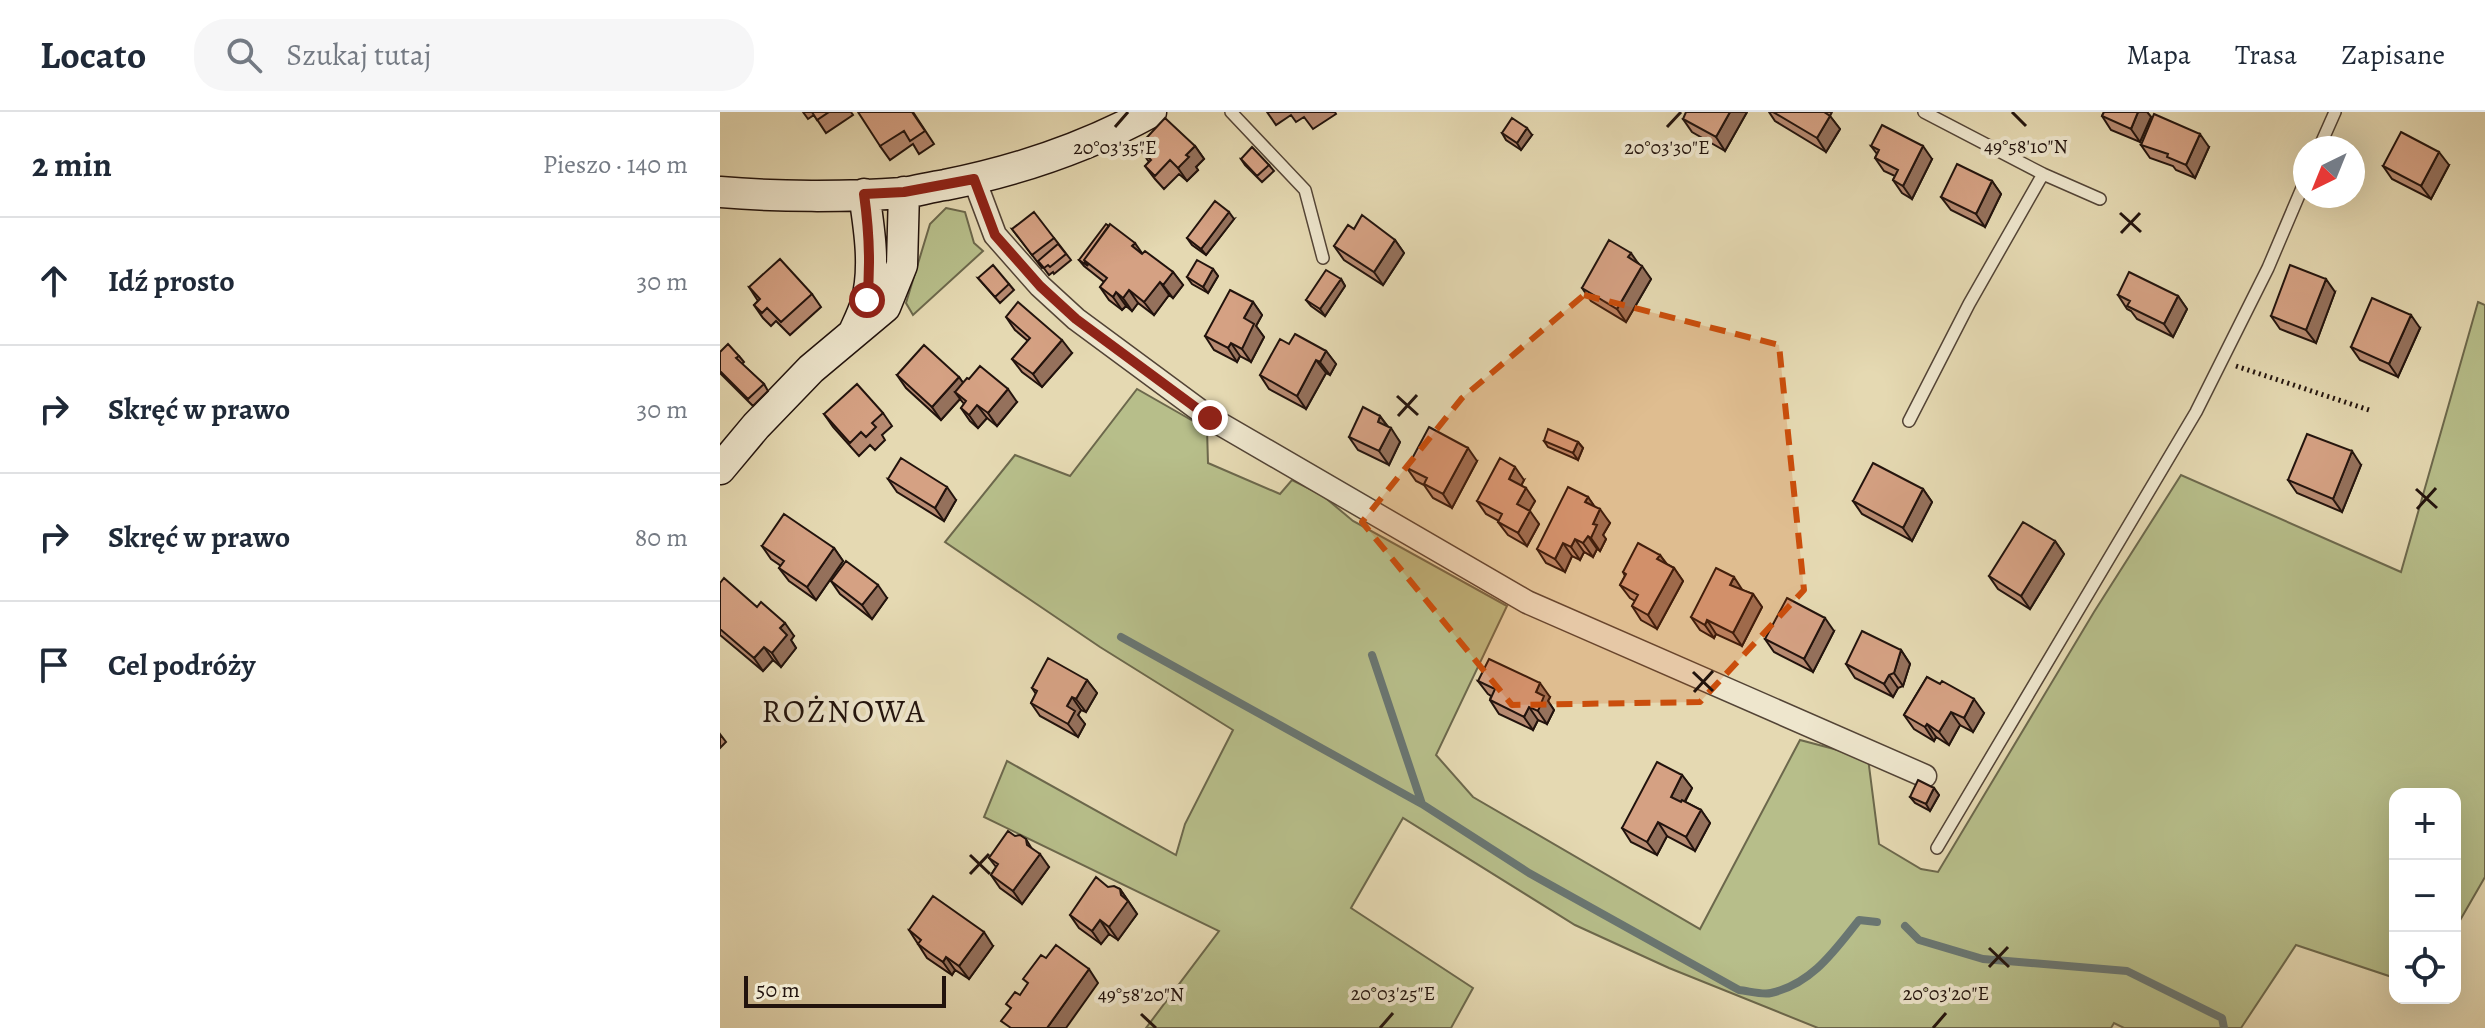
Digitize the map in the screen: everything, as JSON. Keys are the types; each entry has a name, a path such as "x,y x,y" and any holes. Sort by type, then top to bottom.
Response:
{"street":[{"path":"720,192 806,195 904,192 1028,165 1151,112"},
{"path":"974,179 995,235 1040,286 1076,319 1210,418 1527,602 1925,776"},
{"path":"720,469 811,369 885,307 902,265 904,192"},
{"path":"853,335 867,300 870,267 864,194"}],"lane":[{"path":"1231,112 1305,190 1323,258"},
{"path":"1924,112 2043,174 2100,199"},
{"path":"2324,136 2335,112"},
{"path":"1909,421 1969,304 2043,174"},
{"path":"1937,848 2196,412 2268,268 2294,208"}],"path":[{"path":"2221,361 2372,411"}],"highlighted area":[{"path":"1584,295 1779,345 1804,590 1700,702 1512,705 1362,522 1462,398"}],"green space":[{"path":"946,208 965,212 974,243 983,251 913,315 906,303 930,224"},
{"path":"2478,302 2485,305 2485,877 2461,919 2461,788 2389,788 2389,976 2296,945 2241,1028 2124,1028 2114,1023 2111,1028 1818,1028 1669,968 1575,925 1403,818 1351,908 1473,988 1451,1028 1146,1028 1219,931 984,817 1007,761 1176,855 1185,824 1233,730 1100,647 945,542 1015,455 1070,476 1137,389 1207,429 1208,463 1280,494 1292,480 1322,495 1353,521 1507,606 1436,755 1473,797 1700,929 1800,740 1868,758 1879,844 1921,869 1938,872 2094,612 2181,475 2401,572"}],"building":[{"path":"812,112 829,112 817,120"},
{"path":"858,112 912,112 925,131 910,141 904,131 880,146"},
{"path":"1686,112 1730,112 1716,137 1683,119"},
{"path":"1773,112 1824,112 1830,116 1817,138"},
{"path":"2104,112 2138,112 2131,129 2102,116"},
{"path":"2154,114 2200,134 2186,165 2167,157 2168,154 2141,145"},
{"path":"1165,118 1195,146 1178,168 1170,160 1155,176 1145,166 1151,160 1138,147"},
{"path":"1512,118 1527,128 1517,143 1502,133"},
{"path":"1882,125 1923,146 1903,186 1893,180 1898,170 1875,158 1879,150 1871,146"},
{"path":"2401,132 2439,152 2421,186 2383,166"},
{"path":"1252,147 1269,165 1257,176 1241,159"},
{"path":"1957,164 1992,181 1976,214 1941,197"},
{"path":"1215,201 1229,212 1201,249 1187,238"},
{"path":"1034,212 1054,238 1032,255 1012,229"},
{"path":"1362,215 1395,240 1374,272 1334,246 1348,225 1354,229"},
{"path":"1106,224 1109,226 1084,260 1088,266 1079,260"},
{"path":"1110,224 1135,243 1132,246 1142,254 1145,251 1173,272 1144,302 1129,290 1123,298 1116,292 1113,297 1100,287 1107,278 1084,260"},
{"path":"1609,240 1631,253 1628,257 1642,266 1617,309 1582,288"},
{"path":"1058,244 1066,254 1044,268 1038,261"},
{"path":"780,259 812,294 781,322 767,308 762,313 754,305 760,299 749,287"},
{"path":"1197,260 1213,269 1203,287 1187,277"},
{"path":"993,265 1009,284 995,297 978,278"},
{"path":"2290,265 2326,279 2306,330 2271,316"},
{"path":"1326,270 1341,279 1320,309 1306,300"},
{"path":"2129,272 2178,296 2164,324 2127,306 2130,301 2118,295"},
{"path":"1230,290 1253,302 1244,318 1254,324 1242,349 1231,343 1228,348 1205,336"},
{"path":"2372,298 2411,315 2389,364 2351,347"},
{"path":"1018,302 1062,340 1033,374 1012,359 1030,338 1006,317"},
{"path":"1295,334 1326,351 1320,362 1316,360 1297,396 1260,375 1280,339 1289,344"},
{"path":"728,344 739,356 736,358 764,384 748,399 720,371 720,352"},
{"path":"924,345 959,377 932,407 897,375"},
{"path":"980,366 1008,389 988,413 977,405 969,415 961,408 966,401 955,392"},
{"path":"857,384 883,413 872,423 876,427 866,437 861,432 850,443 824,414"},
{"path":"1363,407 1380,416 1378,422 1391,428 1379,451 1349,437"},
{"path":"1429,427 1468,448 1443,494 1424,484 1427,478 1407,468"},
{"path":"1548,429 1578,442 1573,453 1544,441"},
{"path":"2307,434 2352,451 2333,499 2288,480"},
{"path":"901,458 947,487 935,508 888,479"},
{"path":"1500,458 1515,467 1509,479 1526,488 1517,504 1530,511 1518,533 1498,522 1502,514 1477,501"},
{"path":"1873,463 1923,489 1903,528 1853,501"},
{"path":"1568,487 1588,497 1585,502 1600,509 1591,538 1588,536 1583,543 1575,539 1571,547 1563,543 1555,559 1537,549"},
{"path":"784,514 834,548 807,587 779,568 784,561 762,546"},
{"path":"2023,522 2055,541 2021,596 1989,576"},
{"path":"1638,543 1660,555 1657,559 1674,568 1648,615 1632,606 1638,595 1620,585"},
{"path":"846,561 878,585 862,605 831,581"},
{"path":"1716,568 1734,577 1730,585 1753,594 1733,633 1707,620 1705,625 1691,617"},
{"path":"724,578 757,607 761,602 785,623 780,628 787,635 772,653 764,647 754,658 720,629 720,583"},
{"path":"1787,598 1825,618 1804,659 1765,639"},
{"path":"1862,631 1901,650 1894,673 1884,684 1846,664"},
{"path":"1048,658 1087,680 1076,699 1072,697 1067,706 1075,711 1068,724 1031,703 1037,691 1032,688"},
{"path":"1489,659 1540,683 1536,692 1544,696 1538,711 1529,707 1524,717 1490,700 1495,689 1478,681"},
{"path":"1927,677 1940,684 1942,681 1974,699 1964,718 1951,712 1939,732 1904,715"},
{"path":"1657,762 1682,775 1671,797 1701,810 1686,837 1658,822 1647,842 1622,828"},
{"path":"1918,780 1934,788 1926,804 1910,797"},
{"path":"1008,831 1026,839 1027,845 1040,854 1013,891 991,875 998,864 989,858"},
{"path":"1096,877 1108,887 1120,889 1121,895 1128,901 1109,927 1100,920 1092,931 1070,915"},
{"path":"933,896 984,932 959,966 946,957 943,962 930,953 918,944 921,940 909,930"},
{"path":"1056,945 1089,969 1047,1028 1011,1028 1001,1021 1011,1008 1006,1004 1015,992 1020,995 1028,983 1023,979 1041,955 1046,958"}],"waterway":[{"path":"1121,637 1422,804 1529,873 1739,990 1767,993 1786,989 1811,974 1859,920 1877,922"},
{"path":"1372,655 1422,804"},
{"path":"1905,926 1919,940 1983,959 2127,971 2222,1018 2224,1028"}],"district":[{"name":"ROŻNOWA","path":"844,711"}],"route":[{"path":"867,300 869,227 864,194 904,192 974,179 995,235 1040,286 1076,319 1210,418"}]}
